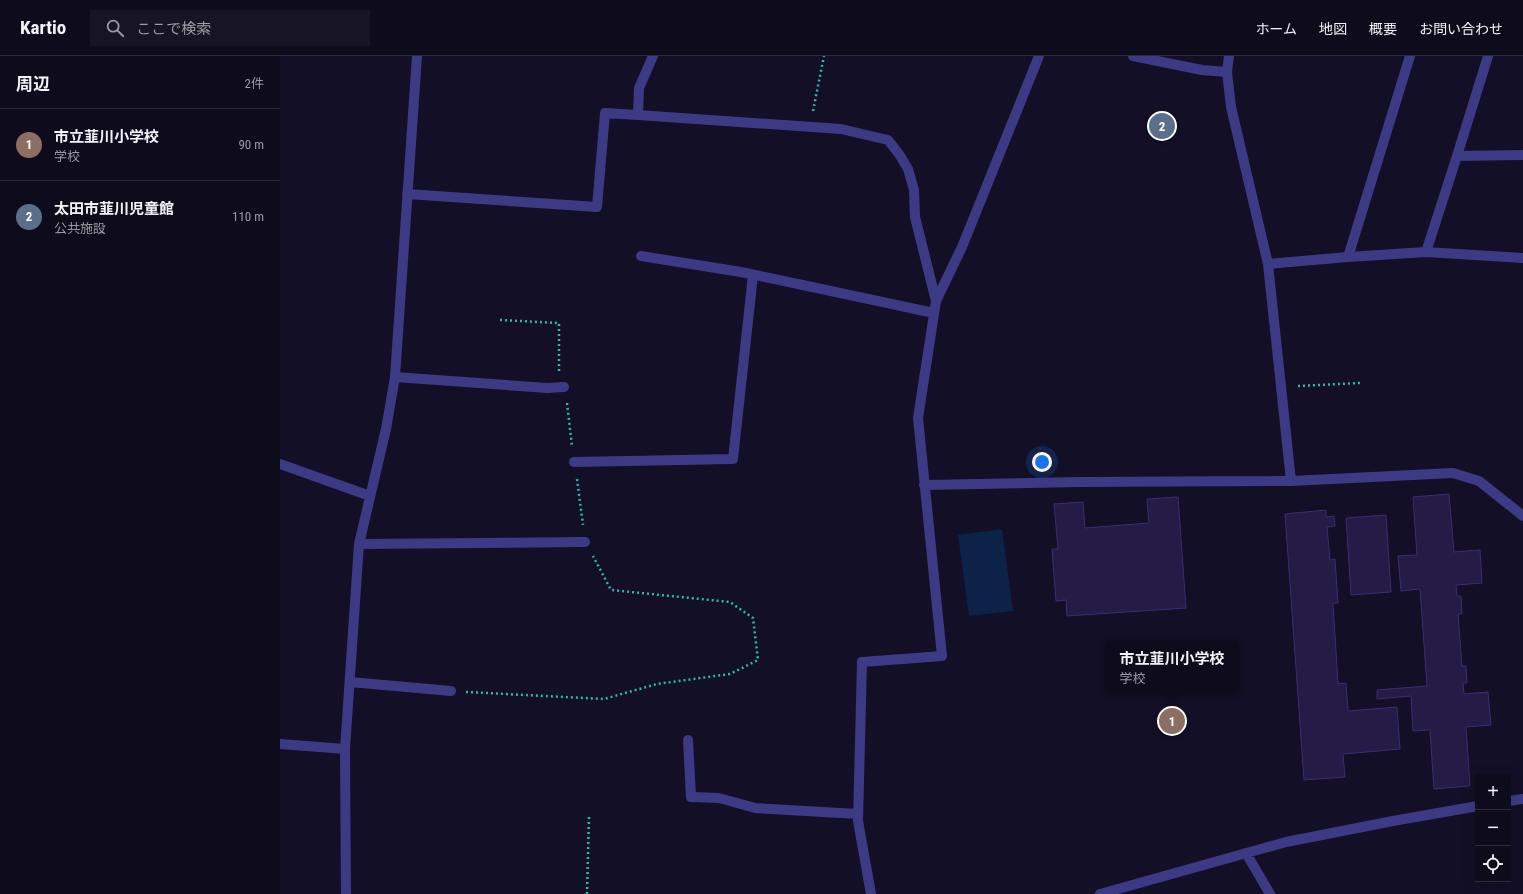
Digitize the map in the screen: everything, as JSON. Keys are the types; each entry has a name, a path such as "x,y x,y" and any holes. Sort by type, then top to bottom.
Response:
{"street":[{"path":"346,894 345,749 359,544 386,429 395,377 417,56"},
{"path":"638,115 639,88 653,56"},
{"path":"871,894 858,822 862,662 942,656 918,418 934,313 936,301 962,247 1039,56"},
{"path":"1133,56 1202,70 1227,72"},
{"path":"1229,56 1227,72 1231,107 1268,264 1291,482"},
{"path":"1348,257 1410,56"},
{"path":"1426,252 1458,156 1488,56"},
{"path":"407,194 597,207 605,113 840,129 888,140 900,154 908,168 914,190 915,217 936,301"},
{"path":"1458,156 1523,155"},
{"path":"1268,264 1426,252 1523,258"},
{"path":"640,256 753,275 934,313"},
{"path":"574,462 733,459 753,275"},
{"path":"395,377 547,388 564,387"},
{"path":"280,464 370,496"},
{"path":"924,485 1079,482 1291,482 1453,473 1479,481 1523,516"},
{"path":"359,544 585,542"},
{"path":"350,682 451,691"},
{"path":"688,740 691,797 719,798 755,808 858,814"},
{"path":"280,744 345,749"},
{"path":"1511,801 1523,799"},
{"path":"1100,894 1286,842 1475,807"},
{"path":"1246,853 1270,894"}],"path":[{"path":"810,127 824,56"},
{"path":"451,691 604,699 657,684 730,674 758,660 753,618 730,602 611,590 585,542 564,387 558,374 559,323 500,320"},
{"path":"1281,387 1360,383"},
{"path":"587,894 589,818"}],"water":[{"path":"1002,529 1013,611 969,616 958,535"}],"building":[{"path":"1449,494 1454,552 1480,550 1482,583 1456,585 1457,596 1461,596 1462,614 1458,614 1462,666 1466,666 1467,683 1463,683 1464,694 1488,692 1491,725 1466,727 1470,786 1434,789 1430,730 1413,731 1411,696 1377,699 1377,690 1427,686 1420,589 1401,591 1398,556 1417,555 1413,497"},
{"path":"1178,497 1186,608 1067,616 1066,600 1056,601 1052,549 1058,549 1054,504 1083,502 1085,528 1149,523 1147,499"},
{"path":"1326,510 1326,517 1334,516 1335,526 1327,527 1330,560 1335,559 1338,603 1333,603 1338,684 1346,683 1348,711 1397,707 1400,749 1343,754 1345,777 1304,780 1285,514"},
{"path":"1386,515 1391,592 1351,595 1346,518"}],"place":[{"name":"太田市韮川児童館","path":"1162,126"},
{"name":"市立韮川小学校","path":"1172,721"}]}
